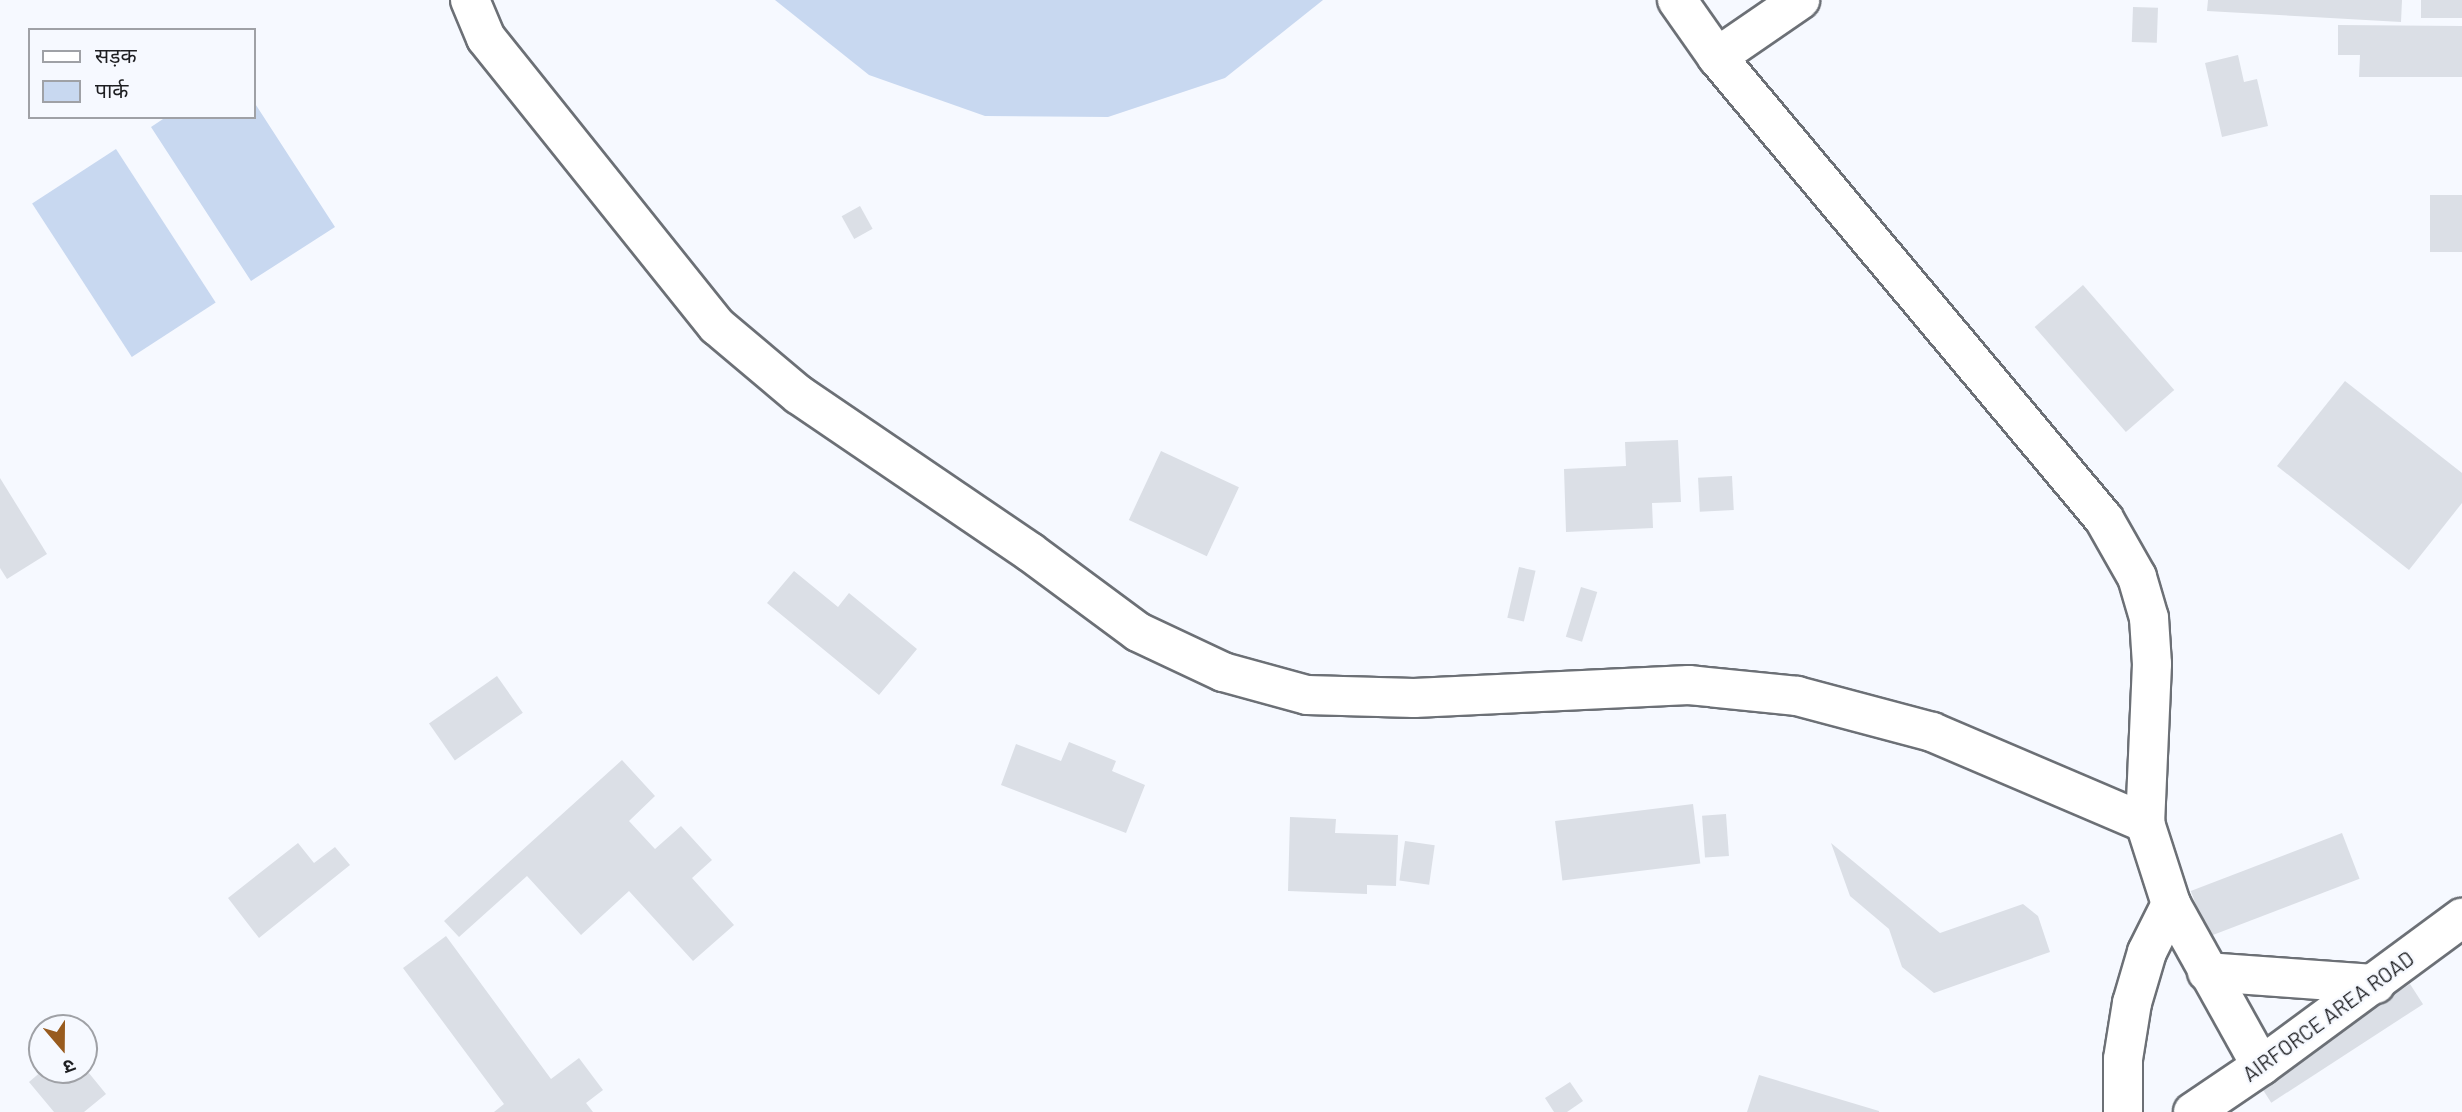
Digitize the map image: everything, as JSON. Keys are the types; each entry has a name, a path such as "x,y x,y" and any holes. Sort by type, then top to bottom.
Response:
{"street":[{"path":"470,0 486,38 717,326 799,395 1030,552 1138,632 1223,672 1307,695 1413,698 1689,685 1797,696 1932,732 2145,823"},
{"path":"1717,57 1800,0"},
{"path":"1676,1 1717,57 2104,519 2137,577 2149,618 2152,664 2145,823 2171,904 2261,1066"},
{"path":"2123,1112 2123,1059 2132,1003 2147,952 2171,904"},
{"name":"AIRFORCE AREA ROAD","path":"2193,1112 2459,923"},
{"path":"2207,972 2376,984"}],"green space":[{"path":"775,0 1323,0 1225,78 1108,117 985,116 869,75"},
{"path":"256,105 335,227 251,281 151,127 163,119 256,119"},
{"path":"116,149 216,302 132,357 32,203"}],"building":[{"path":"2208,0 2402,0 2401,22 2207,11"},
{"path":"2421,0 2462,0 2462,18 2421,18"},
{"path":"2133,7 2158,8 2157,43 2132,42"},
{"path":"2338,25 2462,26 2462,77 2359,77 2360,55 2338,55"},
{"path":"2238,55 2244,82 2257,79 2268,126 2222,137 2205,63"},
{"path":"2430,195 2462,195 2462,252 2430,252"},
{"path":"860,206 873,229 854,239 842,216"},
{"path":"2083,285 2174,390 2126,432 2035,327"},
{"path":"2345,381 2462,473 2462,503 2409,570 2277,466"},
{"path":"1678,440 1681,502 1652,503 1653,528 1566,532 1564,469 1626,466 1625,442"},
{"path":"1161,451 1239,487 1207,556 1129,520"},
{"path":"1732,476 1734,510 1700,512 1698,478"},
{"path":"0,478 47,554 7,579 0,568"},
{"path":"1519,567 1536,571 1524,621 1507,618"},
{"path":"794,571 838,607 849,593 917,649 879,695 767,603"},
{"path":"1581,587 1597,592 1582,642 1566,637"},
{"path":"497,676 523,713 455,760 429,724"},
{"path":"1069,742 1116,761 1112,771 1145,785 1126,833 1001,785 1016,744 1061,761"},
{"path":"622,760 655,796 629,821 655,849 681,826 712,860 692,878 734,925 693,961 629,891 581,935 527,876 459,937 444,921"},
{"path":"1693,804 1700,864 1562,880 1555,821"},
{"path":"1726,814 1729,856 1705,858 1702,816"},
{"path":"1290,817 1336,819 1335,833 1398,835 1396,886 1367,885 1367,894 1288,891"},
{"path":"2342,833 2360,879 2208,937 2191,891"},
{"path":"1405,841 1435,845 1429,885 1399,881"},
{"path":"298,843 314,863 335,847 350,865 259,938 228,898"},
{"path":"1831,843 1940,933 2023,904 2038,916 2050,952 1934,993 1902,967 1889,929 1850,896"},
{"path":"446,936 551,1079 579,1058 603,1090 586,1103 593,1112 494,1112 504,1104 403,968"},
{"path":"2410,984 2423,1004 2271,1103 2258,1083"},
{"path":"1759,1075 1879,1111 1879,1112 1747,1112"},
{"path":"1570,1082 1583,1101 1567,1112 1554,1112 1545,1098"},
{"path":"31,1084 98,1084 106,1094 84,1112 54,1112"}]}
